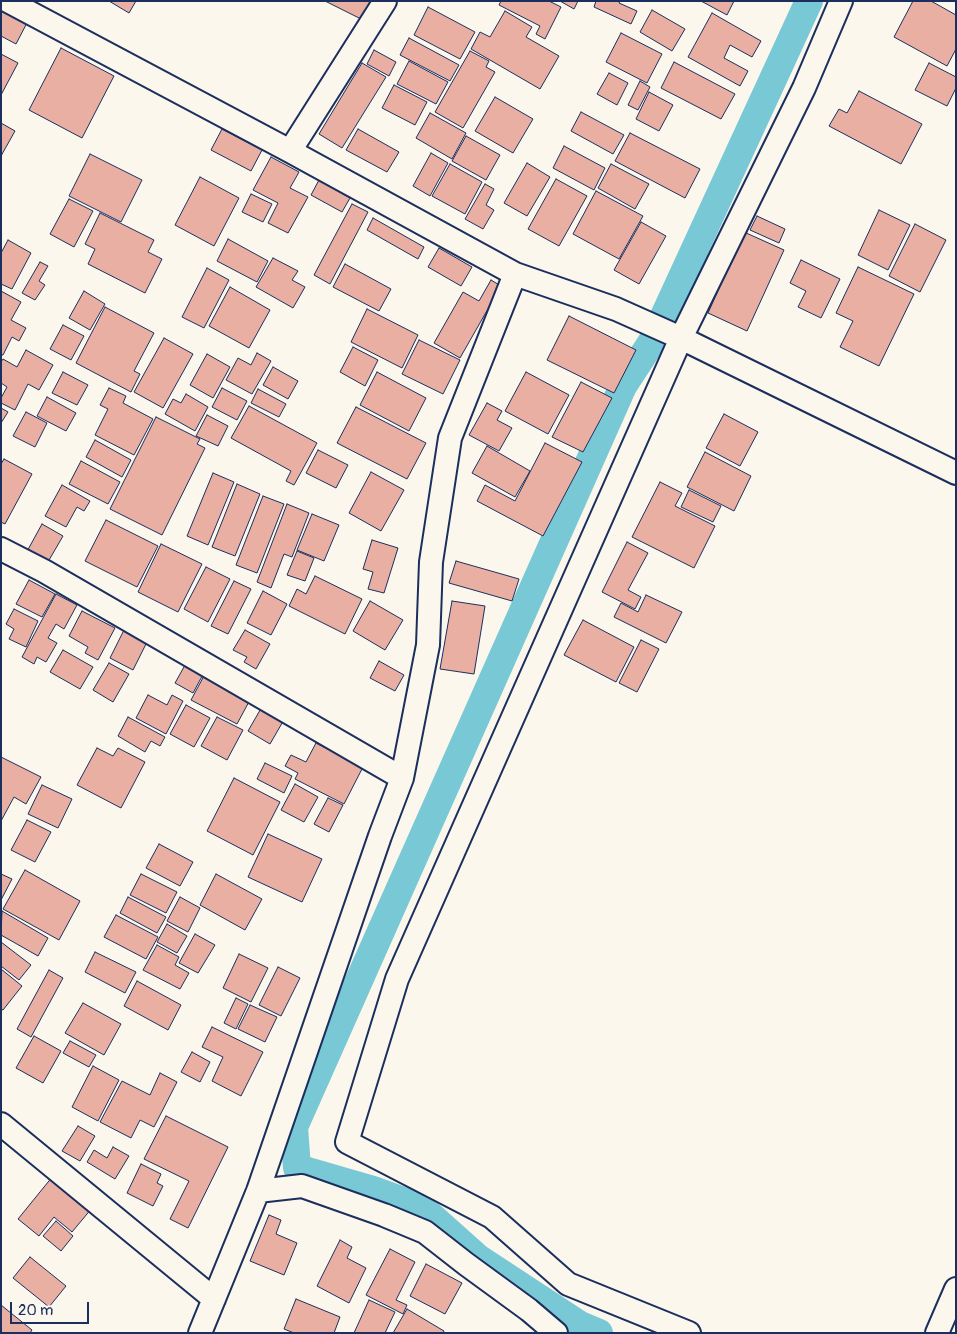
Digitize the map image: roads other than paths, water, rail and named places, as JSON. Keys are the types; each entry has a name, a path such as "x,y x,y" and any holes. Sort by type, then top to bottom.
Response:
{"street":[{"path":"8,1 290,150 515,274 616,309 681,338 956,473"},
{"path":"290,150 385,1"},
{"path":"689,1333 568,1284 492,1217 347,1142 396,979 681,338 804,88 841,1"},
{"path":"200,1333 258,1191 402,778 428,645 431,562 450,438 515,274"},
{"path":"1,549 44,571 402,778"},
{"path":"1,1124 214,1298"},
{"path":"258,1191 302,1186 384,1215 425,1232 529,1310 556,1333"},
{"path":"937,1333 956,1289"}],"waterway":[{"path":"599,1333 580,1325 478,1258 422,1208 373,1190 297,1168 294,1127 623,386 653,340 809,1"}]}
